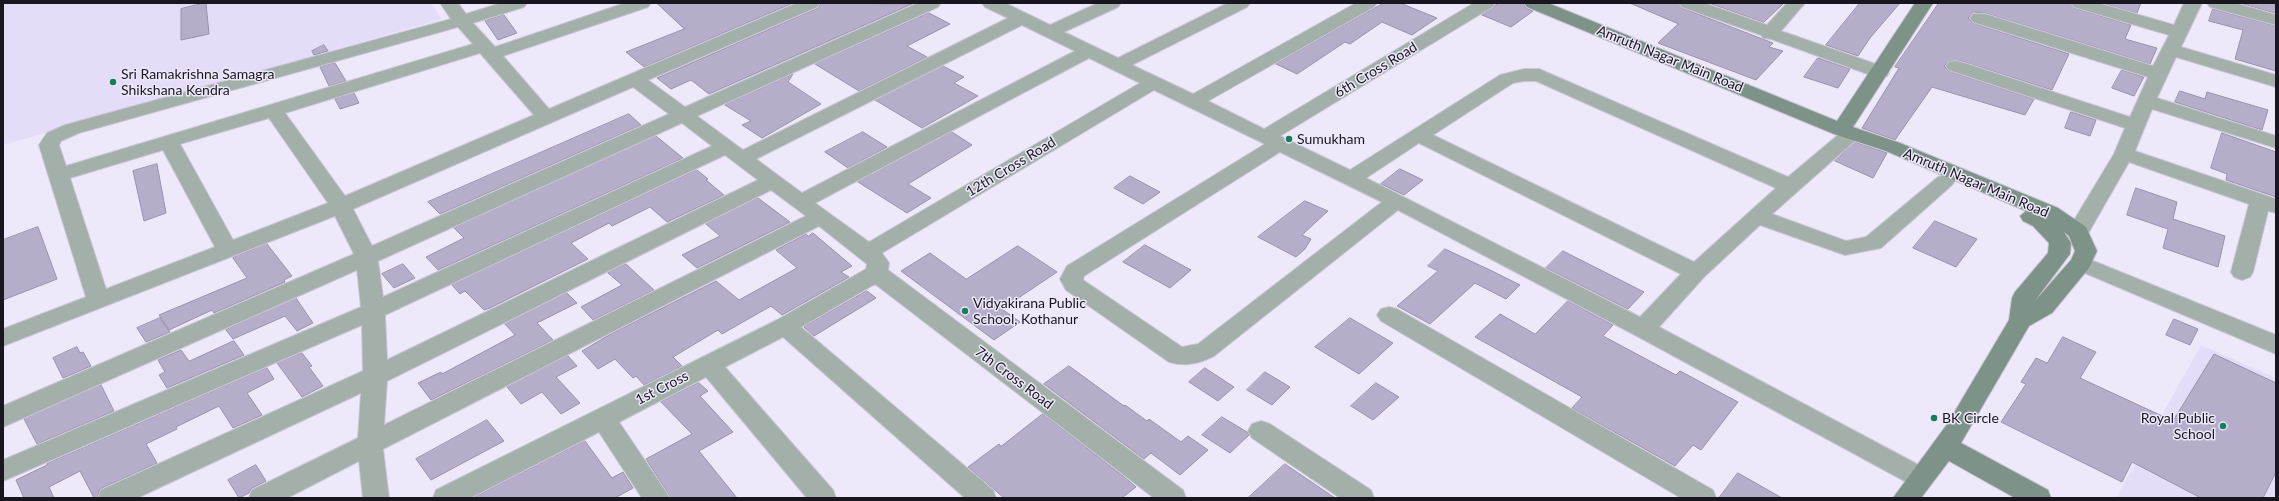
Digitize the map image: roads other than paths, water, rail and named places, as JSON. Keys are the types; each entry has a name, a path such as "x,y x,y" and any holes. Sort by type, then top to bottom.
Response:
{"main road":[{"name":"Amruth Nagar Main Road","path":"1533,3 1846,132 1893,147 2020,200 2050,213 2078,232"},
{"path":"1846,132 1880,72 1924,3"},
{"name":"Amruth Nagar Main Road","path":"1846,132 1884,155 2014,208 2041,221 2060,243 2059,254 2022,298 2021,320 1957,430 1913,488"},
{"path":"2021,320 2044,307 2081,263 2086,251 2078,232"},
{"path":"1944,446 2038,498"}],"street":[{"path":"449,3 462,21 547,118"},
{"path":"98,300 49,145 50,141 54,137 72,128 462,21 518,3"},
{"path":"58,175 273,110 489,50 642,3"},
{"path":"3,338 341,206 811,3"},
{"path":"3,416 367,257 684,116 932,3"},
{"path":"991,3 1351,178 1643,329 1913,488"},
{"path":"1050,32 1112,3"},
{"path":"1117,65 1241,3"},
{"path":"1194,101 1368,3"},
{"name":"6th Cross Road","path":"1397,202 1206,350 1195,355 1178,356 1074,285 1071,279 1075,271 1273,140 1486,3"},
{"path":"1688,3 1770,34 1880,72"},
{"path":"1770,34 1796,3"},
{"path":"2080,3 2179,32"},
{"path":"2078,232 2124,154 2146,101 2193,3"},
{"path":"2216,3 2276,20"},
{"path":"3,471 734,153 1022,18"},
{"path":"1979,18 2159,74"},
{"path":"2170,50 2276,81"},
{"path":"800,202 1089,51"},
{"path":"1955,66 2136,125"},
{"path":"1351,178 1507,78 1524,75 1539,76 1790,186"},
{"name":"7th Cross Road","path":"635,79 821,217 872,262 1173,498"},
{"name":"12th Cross Road","path":"872,262 1154,82"},
{"path":"2146,101 2276,142"},
{"path":"273,110 341,206 367,257 373,311 375,376 370,445 376,498"},
{"path":"1643,329 1696,272 1790,186 1846,132"},
{"path":"1418,135 1696,272"},
{"path":"169,142 228,250"},
{"path":"2124,154 2268,204 2242,272"},
{"path":"1756,216 1845,248 1873,243 1945,180"},
{"path":"111,498 375,376 772,181"},
{"path":"262,498 821,217"},
{"name":"1st Cross","path":"446,498 785,326 872,262"},
{"path":"2081,263 2276,345"},
{"path":"1389,315 1702,498"},
{"path":"785,326 983,498"},
{"path":"708,364 823,498"},
{"path":"604,418 657,498"},
{"path":"1261,432 1361,498"}],"place":[{"name":"Sri Ramakrishna Samagra Shikshana Kendra","path":"113,82"},
{"name":"Sumukham","path":"1289,139"},
{"name":"Vidyakirana Public School, Kothanur","path":"965,311"},
{"name":"BK Circle","path":"1934,418"},
{"name":"Royal Public School","path":"2223,426"}]}
